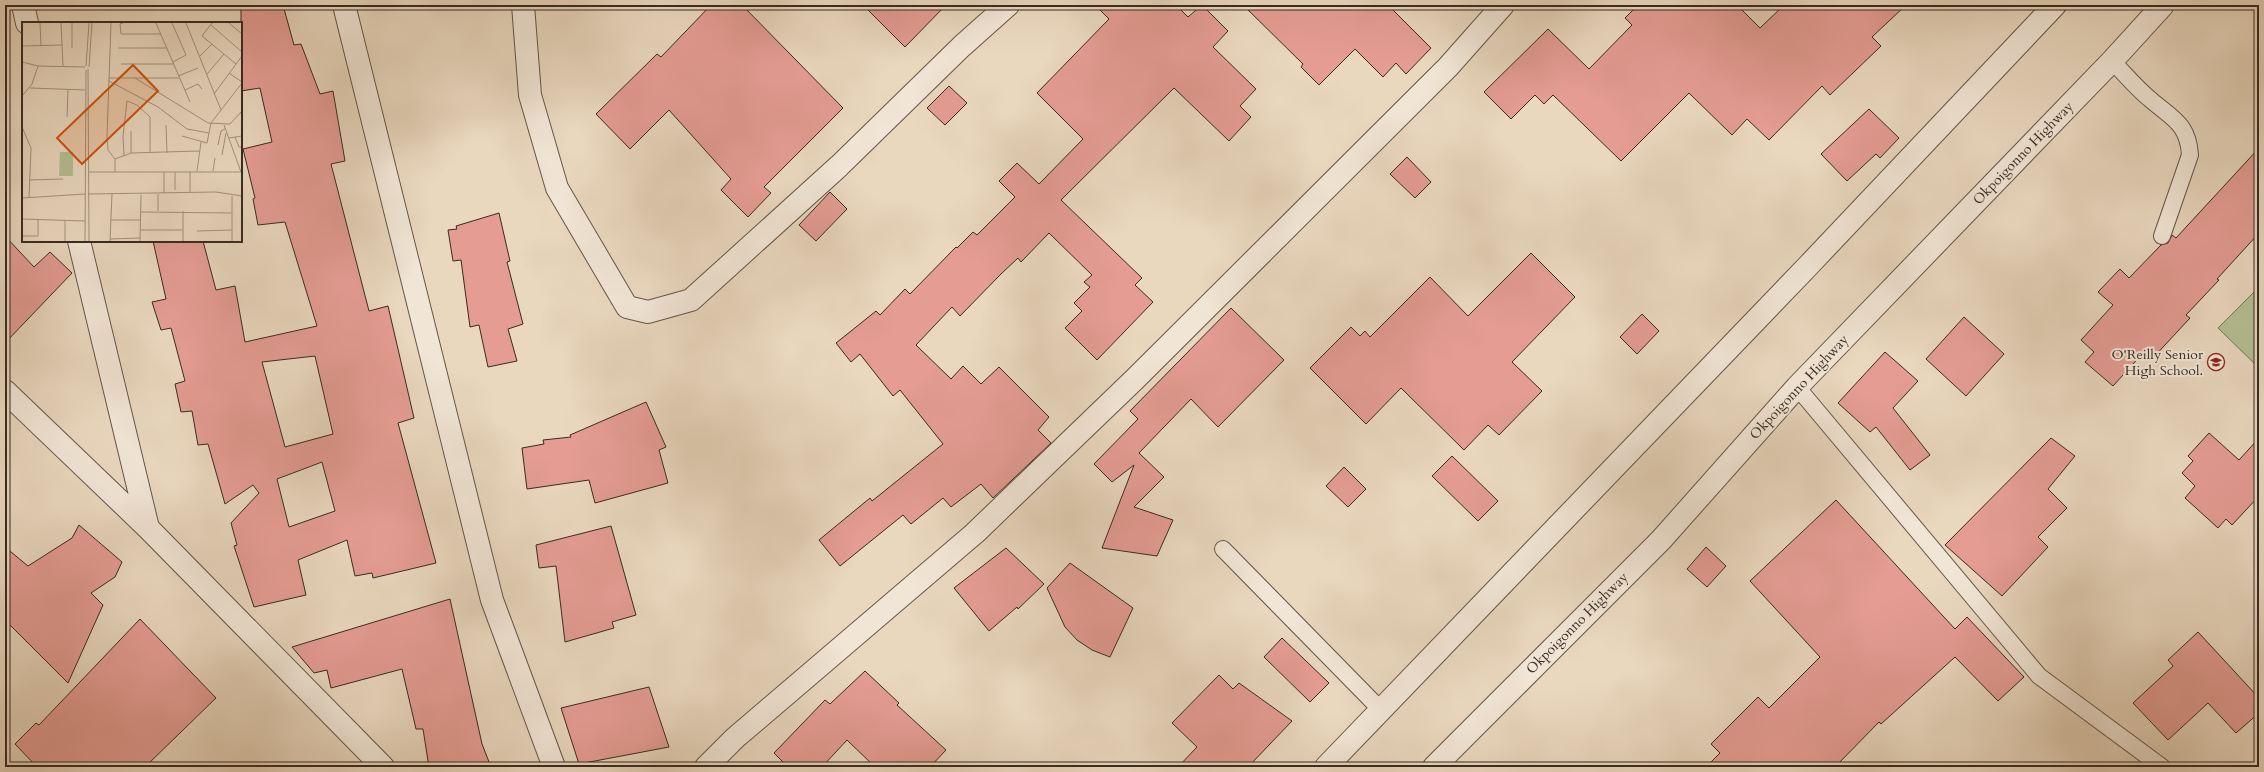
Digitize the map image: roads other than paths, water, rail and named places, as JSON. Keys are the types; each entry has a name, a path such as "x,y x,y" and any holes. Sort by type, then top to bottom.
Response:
{"street":[{"path":"23,5 27,22"},
{"path":"344,5 492,600 554,767"},
{"path":"523,5 530,96 556,188 627,307 648,312 691,300 839,166 962,46 1008,5"},
{"path":"706,767 736,738 975,533 1136,378 1448,67 1503,5"},
{"path":"1326,767 1807,267 2055,5"},
{"name":"Okpoigonno Highway","path":"1434,767 1661,540 1797,387 2112,61 2163,5"},
{"path":"79,242 148,528"},
{"path":"5,391 148,528 384,767"}],"lane":[{"path":"2112,61 2151,100 2170,114 2183,128 2189,142 2190,155 2162,236"},
{"path":"1797,387 2039,676 2162,767"},
{"path":"1223,550 1381,710"}],"place":[{"name":"O'Reilly Senior High School.","path":"2216,362"}]}
